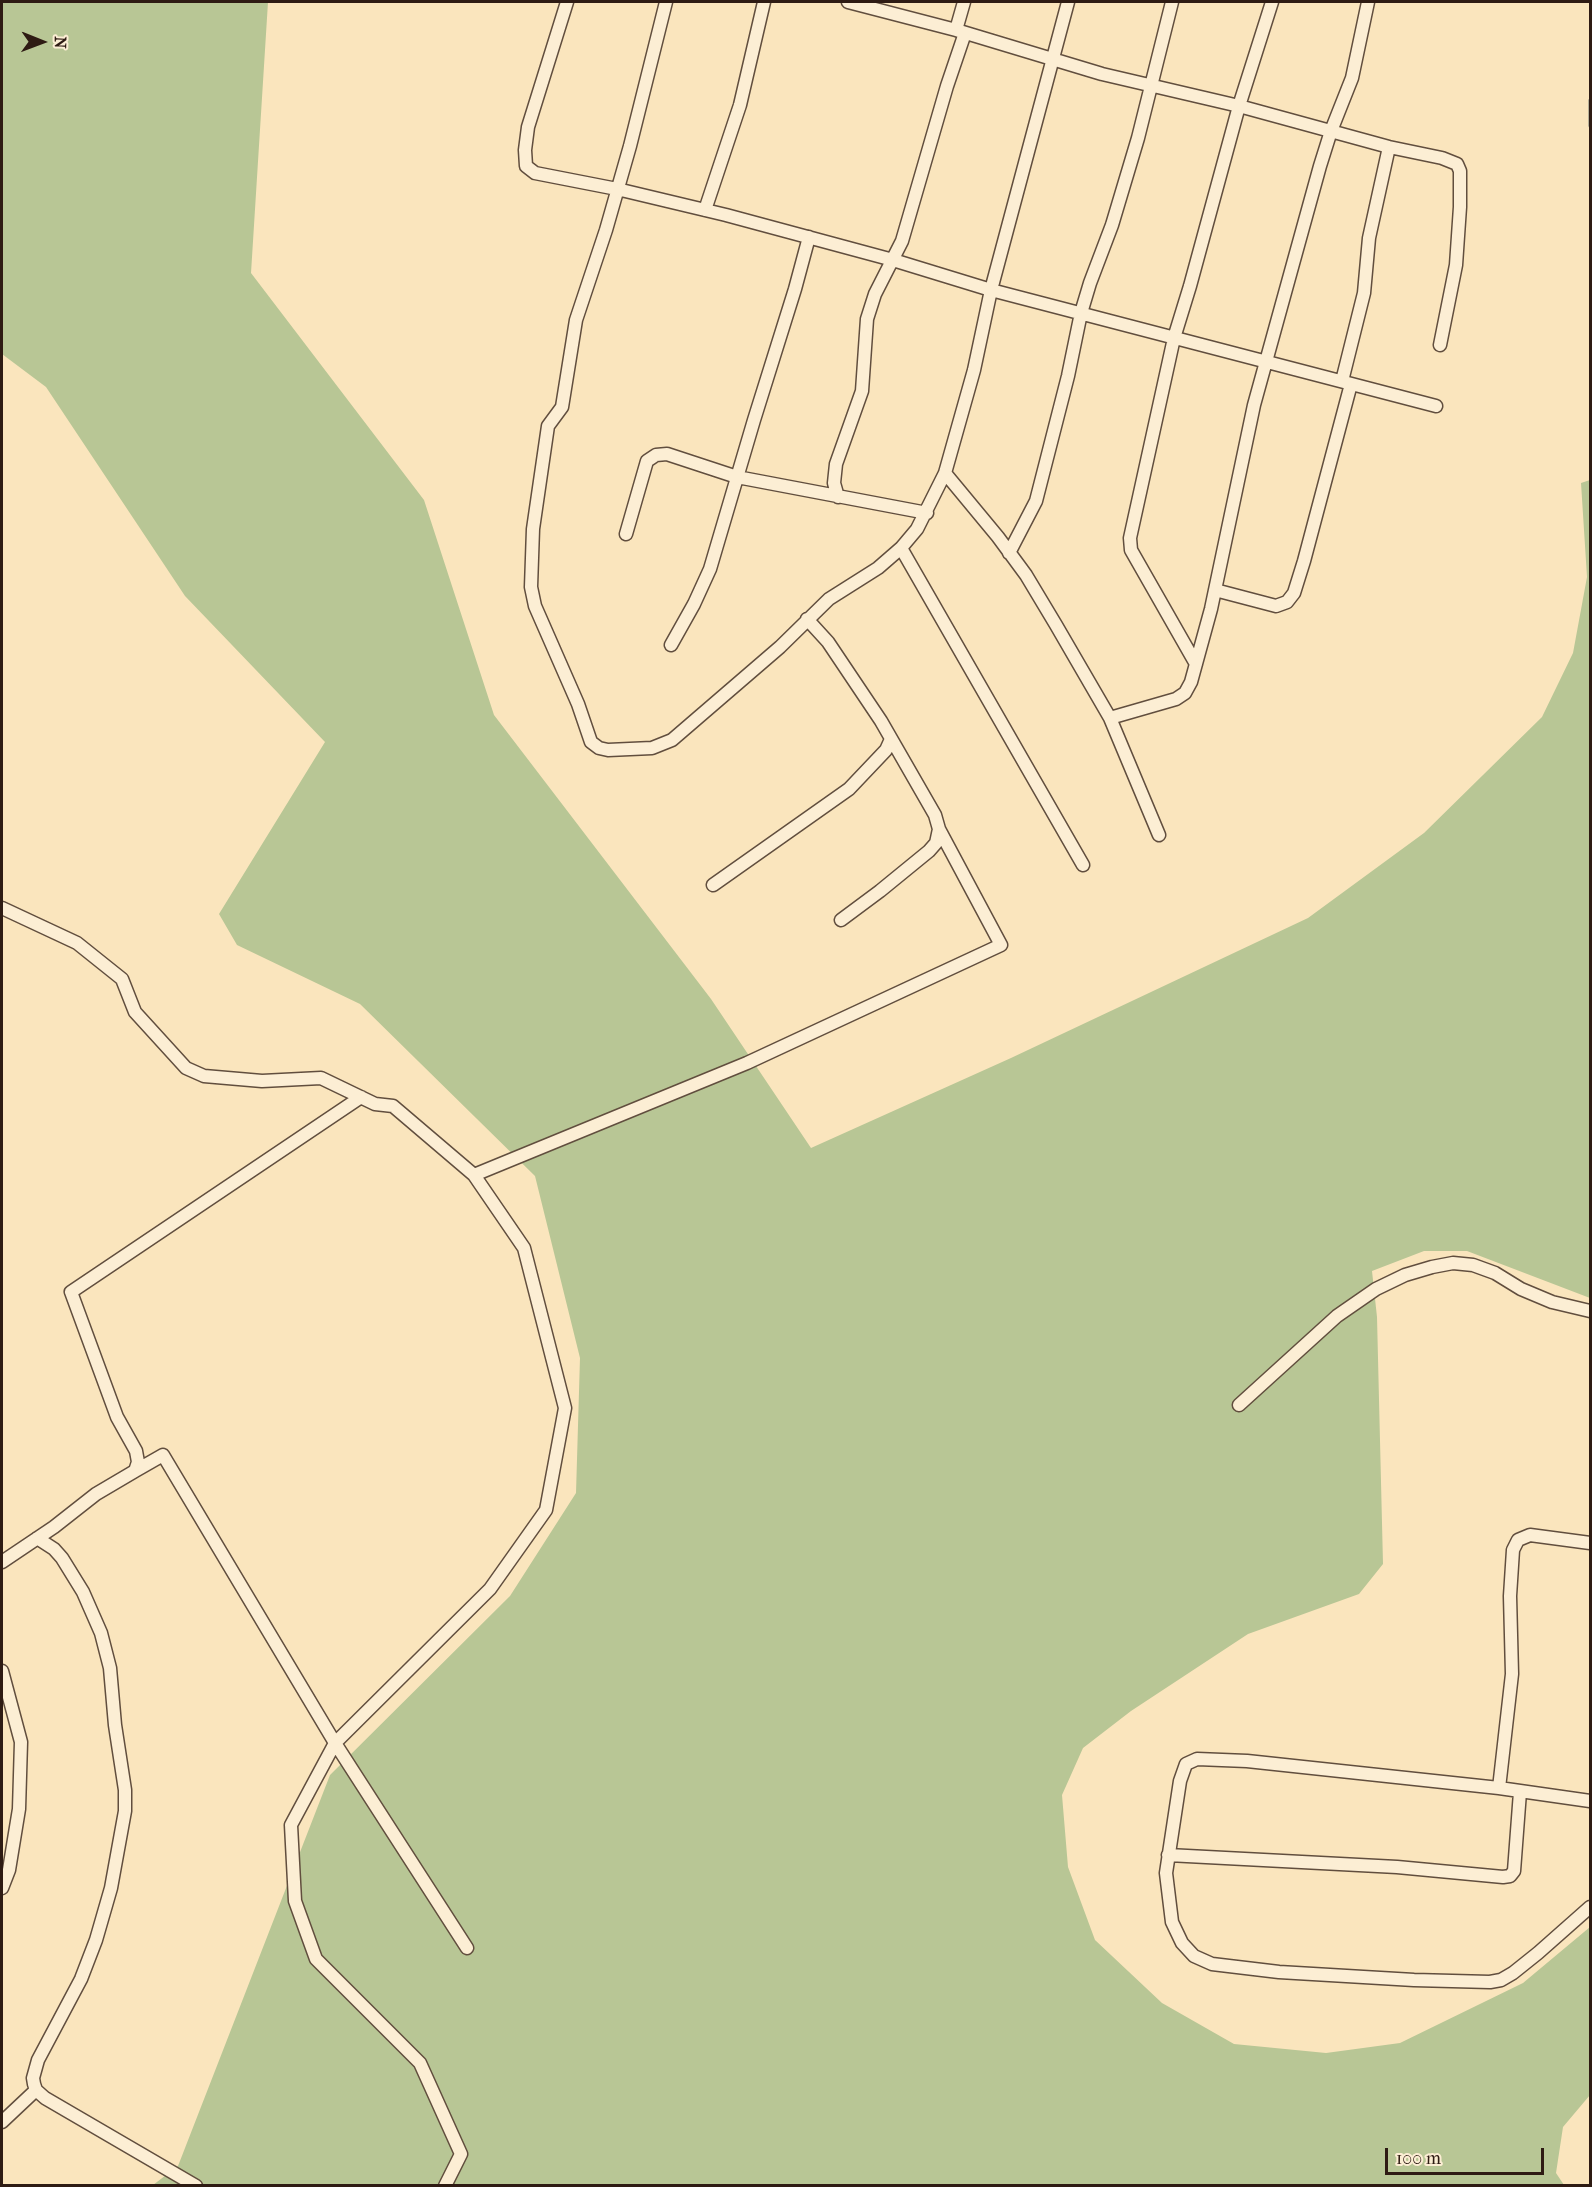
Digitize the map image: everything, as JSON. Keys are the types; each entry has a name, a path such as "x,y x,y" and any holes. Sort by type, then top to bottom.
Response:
{"street":[{"path":"567,2 528,127 525,150 526,166 535,173 617,189 705,210 893,260 992,290 1436,406"},
{"path":"666,2 633,136 606,230 576,320 562,407 548,426 533,529 531,587 535,606 578,704 591,742 599,748 628,750 652,748 672,740 780,647 829,599 878,568 918,529 945,473 974,370 992,290 1068,2"},
{"path":"705,210 740,105 764,2"},
{"path":"848,2 865,4 961,31 1102,74 1239,106 1389,147 1442,158 1456,164 1460,171 1456,265 1440,345"},
{"path":"837,497 834,483 836,464 862,391 867,319 875,294 902,241 961,31 964,2"},
{"path":"1009,554 1036,501 1068,376 1081,313 1112,225 1152,86 1172,2"},
{"path":"1196,664 1131,550 1130,538 1174,338 1239,106 1272,2"},
{"path":"1110,718 1176,699 1185,693 1196,664 1215,590 1242,459 1266,361 1331,131 1352,78 1368,2"},
{"path":"1215,590 1276,606 1287,602 1294,592 1304,561 1347,382 1364,293 1369,238 1389,147"},
{"path":"671,645 710,569 809,237"},
{"path":"626,534 647,461 656,455 667,454 737,477 927,513"},
{"path":"945,473 1009,554 1050,615 1110,718 1159,835"},
{"path":"901,548 1083,865"},
{"path":"474,1175 747,1063 1001,945 939,829 935,816 891,739 828,642 807,619"},
{"path":"712,885 849,789 886,750 891,739"},
{"path":"841,920 929,850 936,843 939,829"},
{"path":"2,908 77,943 122,979 135,1012 186,1068 204,1076 262,1081 321,1078 375,1104 393,1106 474,1175 524,1248 565,1408 546,1510 490,1589 335,1743 291,1825 295,1900 316,1959 420,2063 461,2154 445,2186"},
{"path":"135,1471 138,1462 136,1451 117,1417 71,1292 361,1097"},
{"path":"1239,1405 1337,1316 1376,1289 1405,1275 1432,1267 1453,1263 1473,1265 1495,1273 1521,1289 1552,1302 1590,1311"},
{"path":"2,1562 96,1494 163,1455 335,1743 467,1948"},
{"path":"1499,1788 1512,1674 1510,1596 1514,1550 1518,1540 1530,1535 1590,1543"},
{"path":"37,1538 54,1549 62,1558 82,1592 101,1633 110,1668 115,1725 125,1790 125,1811 111,1888 96,1940 81,1978 38,2060 33,2078 36,2090 45,2098 196,2186"},
{"path":"2,1671 21,1742 20,1809 9,1870 2,1888"},
{"path":"1590,1801 1499,1788 1247,1761 1197,1759 1186,1764 1180,1781 1166,1873 1172,1922 1182,1943 1194,1956 1212,1964 1279,1972 1490,1982 1501,1980 1538,1953 1590,1906"},
{"path":"1168,1855 1397,1867 1510,1876 1514,1871 1520,1792"},
{"path":"2,1858 9,1870"},
{"path":"2,2122 36,2090"}],"green space":[{"path":"2,2 268,2 251,273 424,500 494,715 711,999 811,1148 1011,1058 1308,918 1424,833 1542,717 1573,653 1587,577 1581,483 1590,480 1590,1298 1467,1251 1424,1251 1372,1271 1377,1317 1383,1564 1359,1594 1248,1634 1131,1711 1083,1748 1062,1795 1068,1867 1095,1940 1162,2003 1234,2044 1326,2053 1400,2043 1523,1983 1590,1927 1590,2095 1563,2127 1556,2173 1564,2185 153,2185 178,2166 330,1775 510,1596 576,1493 580,1358 535,1176 360,1004 237,945 219,914 325,742 185,596 46,387 2,354"}],"waterway":[{"path":"1590,100 1590,126"}]}
